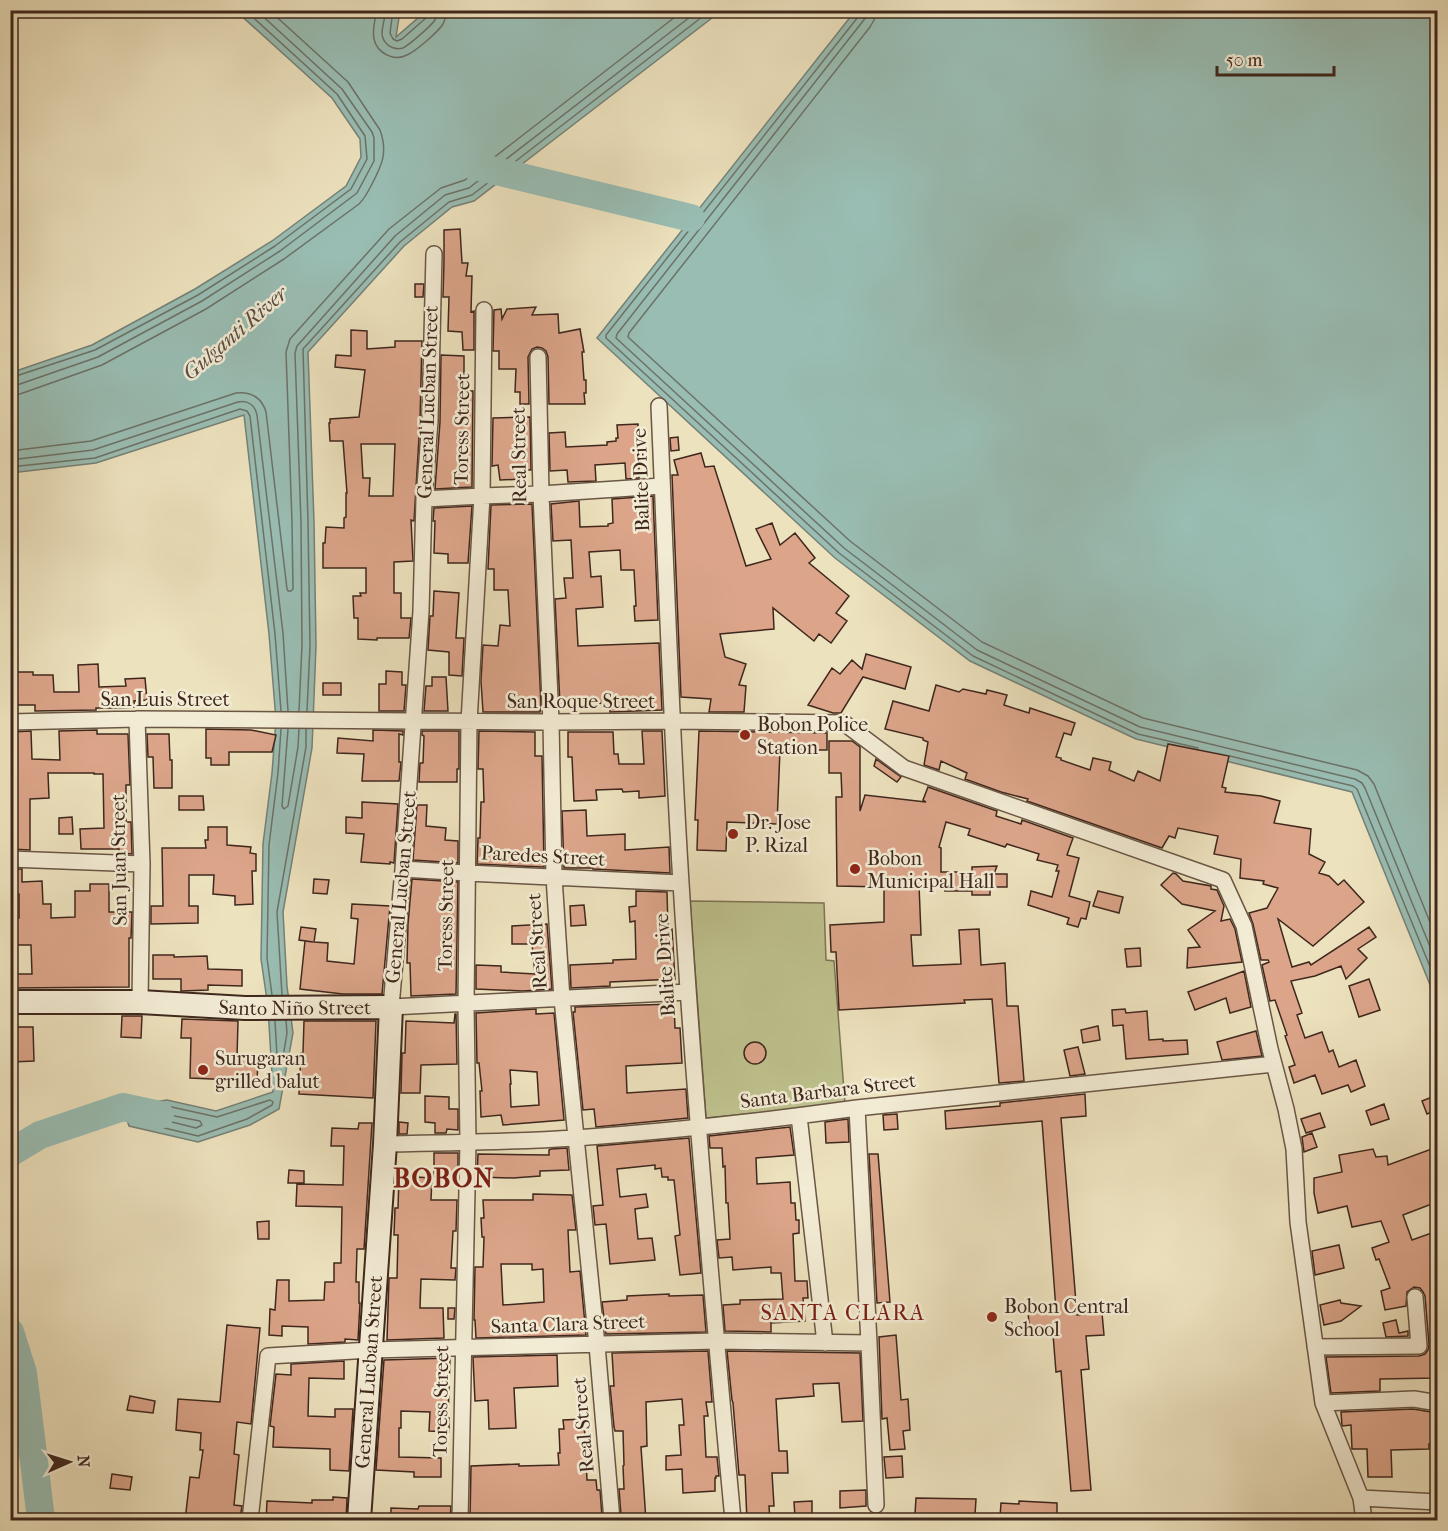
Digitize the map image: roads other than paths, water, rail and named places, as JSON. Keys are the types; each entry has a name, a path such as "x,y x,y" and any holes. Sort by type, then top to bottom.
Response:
{"street":[{"name":"General Lucban Street","path":"359,1521 385,1144 391,1007 421,611 424,500 430,421 434,254"},
{"name":"Toress Street","path":"460,1521 468,1142 466,1004 469,722 482,496 484,310"},
{"name":"Real Street","path":"538,357 554,877 562,999 597,1345 612,1521"},
{"name":"Balite Drive","path":"659,406 672,721 688,992 733,1521"},
{"path":"424,500 662,486"},
{"name":"San Luis Street","path":"10,722 137,718 319,720"},
{"name":"San Juan Street","path":"137,718 142,864 140,1002"},
{"name":"San Roque Street","path":"319,720 844,723 904,768 1223,880 1244,926 1274,1064"},
{"path":"10,859 142,864"},
{"name":"Paredes Street","path":"403,869 681,883"},
{"name":"Santo Niño Street","path":"10,1002 140,1002 245,1008 391,1007 688,992"},
{"path":"1274,1064 1294,1149 1298,1222 1323,1403 1361,1498 1364,1521"},
{"name":"Santa Barbara Street","path":"385,1144 575,1138 699,1127 1274,1064"},
{"path":"857,1108 876,1505"},
{"path":"799,1116 825,1343"},
{"path":"1315,1347 1419,1346 1415,1297"},
{"name":"Santa Clara Street","path":"250,1521 268,1356 371,1350 716,1341 869,1343"},
{"path":"1323,1403 1414,1399 1437,1403"},
{"path":"1361,1498 1437,1502"}],"water":[{"path":"236,11 400,11 396,37 426,11 721,11 474,201 452,207 404,246 308,352 316,646 312,748 283,912 287,986 293,1033 279,1109 250,1125 198,1142 129,1126 123,1107 167,1100 216,1111 273,1092 268,1007 261,959 263,844 276,720 269,634 244,415 96,463 11,473 10,373 92,345 195,289 272,241 346,186 361,157 360,139 332,98"},
{"path":"855,11 1437,11 1437,1002 1352,792 1136,739 970,661 835,558 597,338"}],"waterway":[{"name":"Gulganti River","path":"471,165 691,218"},
{"path":"10,1153 40,1135 123,1107 160,1115"},
{"path":"10,1332 23,1373 40,1520"}],"place":[{"name":"Bobon Police Station","path":"745,735"},
{"name":"Dr. Jose P. Rizal","path":"733,834"},
{"name":"Bobon Municipal Hall","path":"855,869"},
{"name":"Surugaran grilled balut","path":"203,1070"},
{"name":"Bobon Central School","path":"992,1317"}],"district":[{"name":"BOBON","path":"444,1178"},
{"name":"SANTA CLARA","path":"843,1313"}]}
